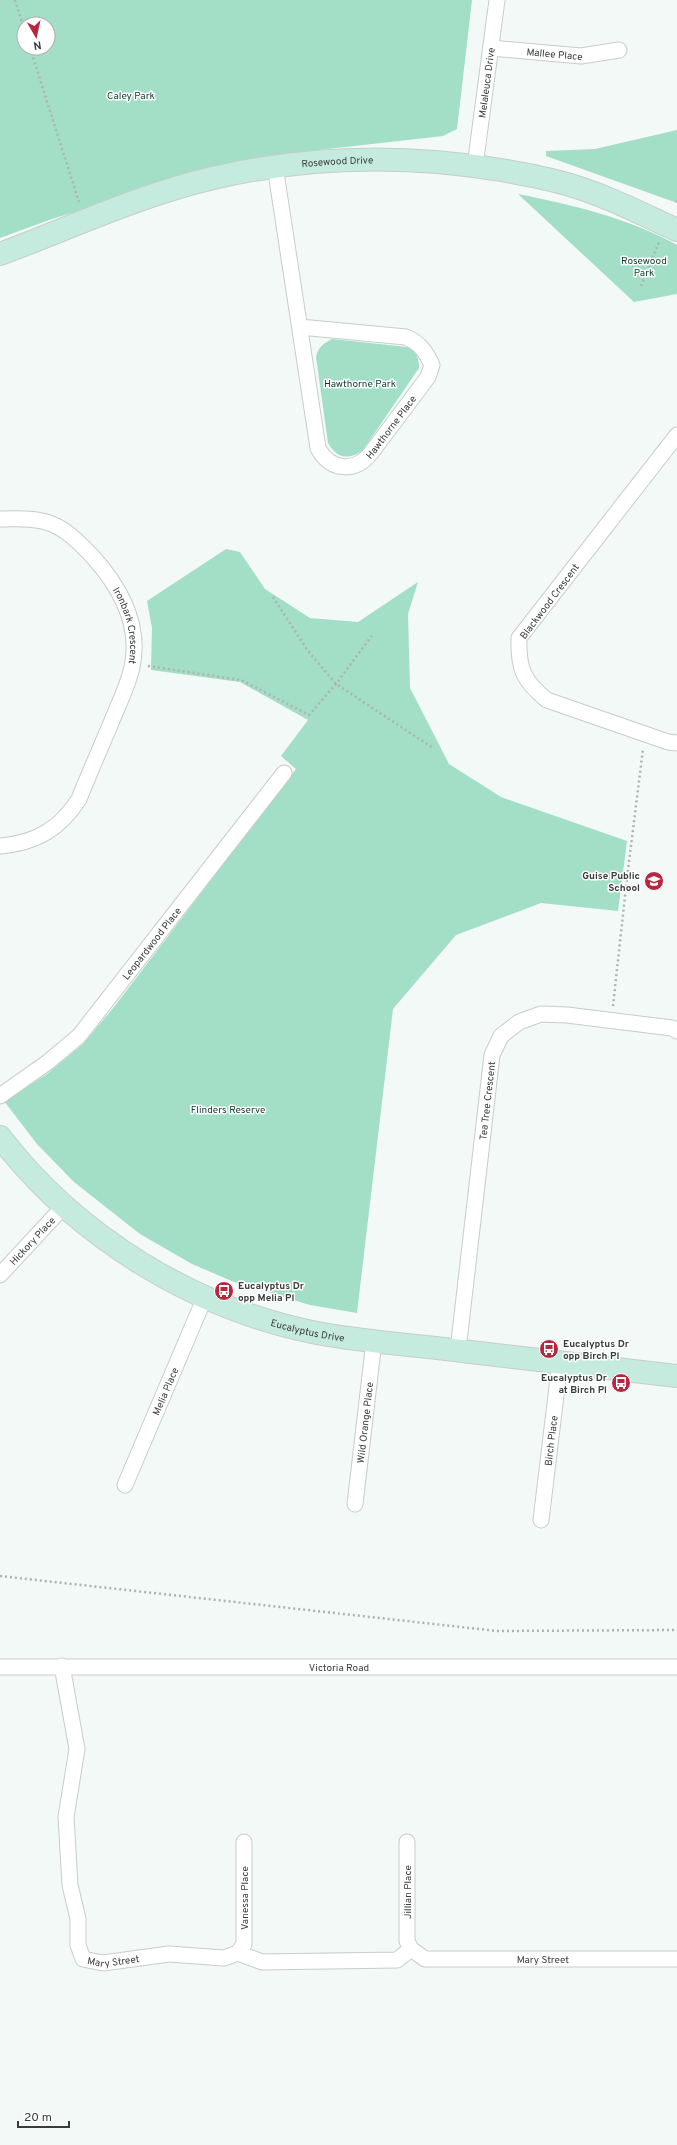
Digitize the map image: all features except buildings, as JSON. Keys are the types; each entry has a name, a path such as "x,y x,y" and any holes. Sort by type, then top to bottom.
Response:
{"street":[{"name":"Melaleuca Drive","path":"475,166 497,0"},
{"name":"Mallee Place","path":"491,48 581,56 619,50"},
{"name":"Rosewood Drive","path":"0,254 144,199 212,178 275,166 336,160 386,158 475,166 527,174 569,184 612,200 669,234"},
{"name":"Hawthorne Place","path":"275,166 318,448 323,457 339,467 348,468 357,465 366,460 372,453 428,377 432,365 426,353 420,346 406,337 300,327"},
{"name":"Blackwood Crescent","path":"677,435 519,638 518,657 523,674 532,688 547,700 668,742 677,743"},
{"name":"Ironbark Crescent","path":"0,519 33,518 54,523 69,533 104,569 127,607 134,634 132,667 124,693 82,792 69,815 54,828 39,837 0,846"},
{"name":"Leopardwood Place","path":"0,1096 48,1062 79,1036 284,773"},
{"name":"Tea Tree Crescent","path":"458,1350 492,1055 501,1036 519,1022 541,1014 567,1015 611,1020 672,1028 677,1031"},
{"name":"Eucalyptus Drive","path":"0,1137 23,1166 64,1206 128,1254 160,1274 205,1296 256,1316 316,1333 677,1376"},
{"name":"Hickory Place","path":"0,1275 64,1206"},
{"name":"Melia Place","path":"126,1485 205,1296"},
{"name":"Wild Orange Place","path":"355,1504 374,1341"},
{"name":"Birch Place","path":"541,1520 560,1362"},
{"name":"Victoria Road","path":"0,1667 62,1666 547,1669 677,1667"},
{"name":"Mary Street","path":"62,1666 77,1748 66,1817 70,1885 78,1919 78,1945 83,1959 103,1963 169,1954 224,1958 238,1953"},
{"name":"Vanessa Place","path":"238,1953 244,1944 244,1842"},
{"name":"Jillian Place","path":"407,1842 409,1945"},
{"name":"Mary Street","path":"409,1945 425,1959 677,1959"},
{"path":"238,1953 262,1962 397,1960 409,1945"}],"path":[{"path":"15,0 20,16"},
{"path":"33,56 79,202"},
{"path":"641,286 669,234"},
{"path":"273,597 308,651 336,684 433,748"},
{"path":"132,667 147,666 241,680 309,715 336,684 373,634"},
{"path":"611,1020 626,878 645,734"},
{"path":"0,1576 497,1631 677,1630"}],"green space":[{"name":"Caley Park","path":"0,0 472,0 457,129 443,136 301,152 232,164 52,219 0,238"},
{"path":"677,130 677,203 546,156 546,151 595,149"},
{"name":"Rosewood Park","path":"518,194 579,208 620,220 640,227 677,245 677,294 634,302"},
{"name":"Hawthorne Park","path":"332,339 407,347 415,353 419,361 419,368 363,450 348,457 339,455 328,443 316,357 321,346"},
{"name":"Flinders Reserve","path":"226,549 240,552 265,589 310,618 358,622 418,582 408,614 410,688 449,764 501,797 627,841 618,911 541,903 456,935 393,1009 357,1313 310,1305 234,1282 192,1264 140,1234 74,1182 37,1144 4,1101 47,1074 83,1044 114,1007 296,769 281,756 308,720 240,682 151,670 152,628 147,601"}],"place":[{"name":"Guise Public School","path":"654,881"},
{"name":"Eucalyptus Dr opp Melia Pl","path":"224,1291"},
{"name":"Eucalyptus Dr opp Birch Pl","path":"549,1349"},
{"name":"Eucalyptus Dr at Birch Pl","path":"621,1383"}]}
